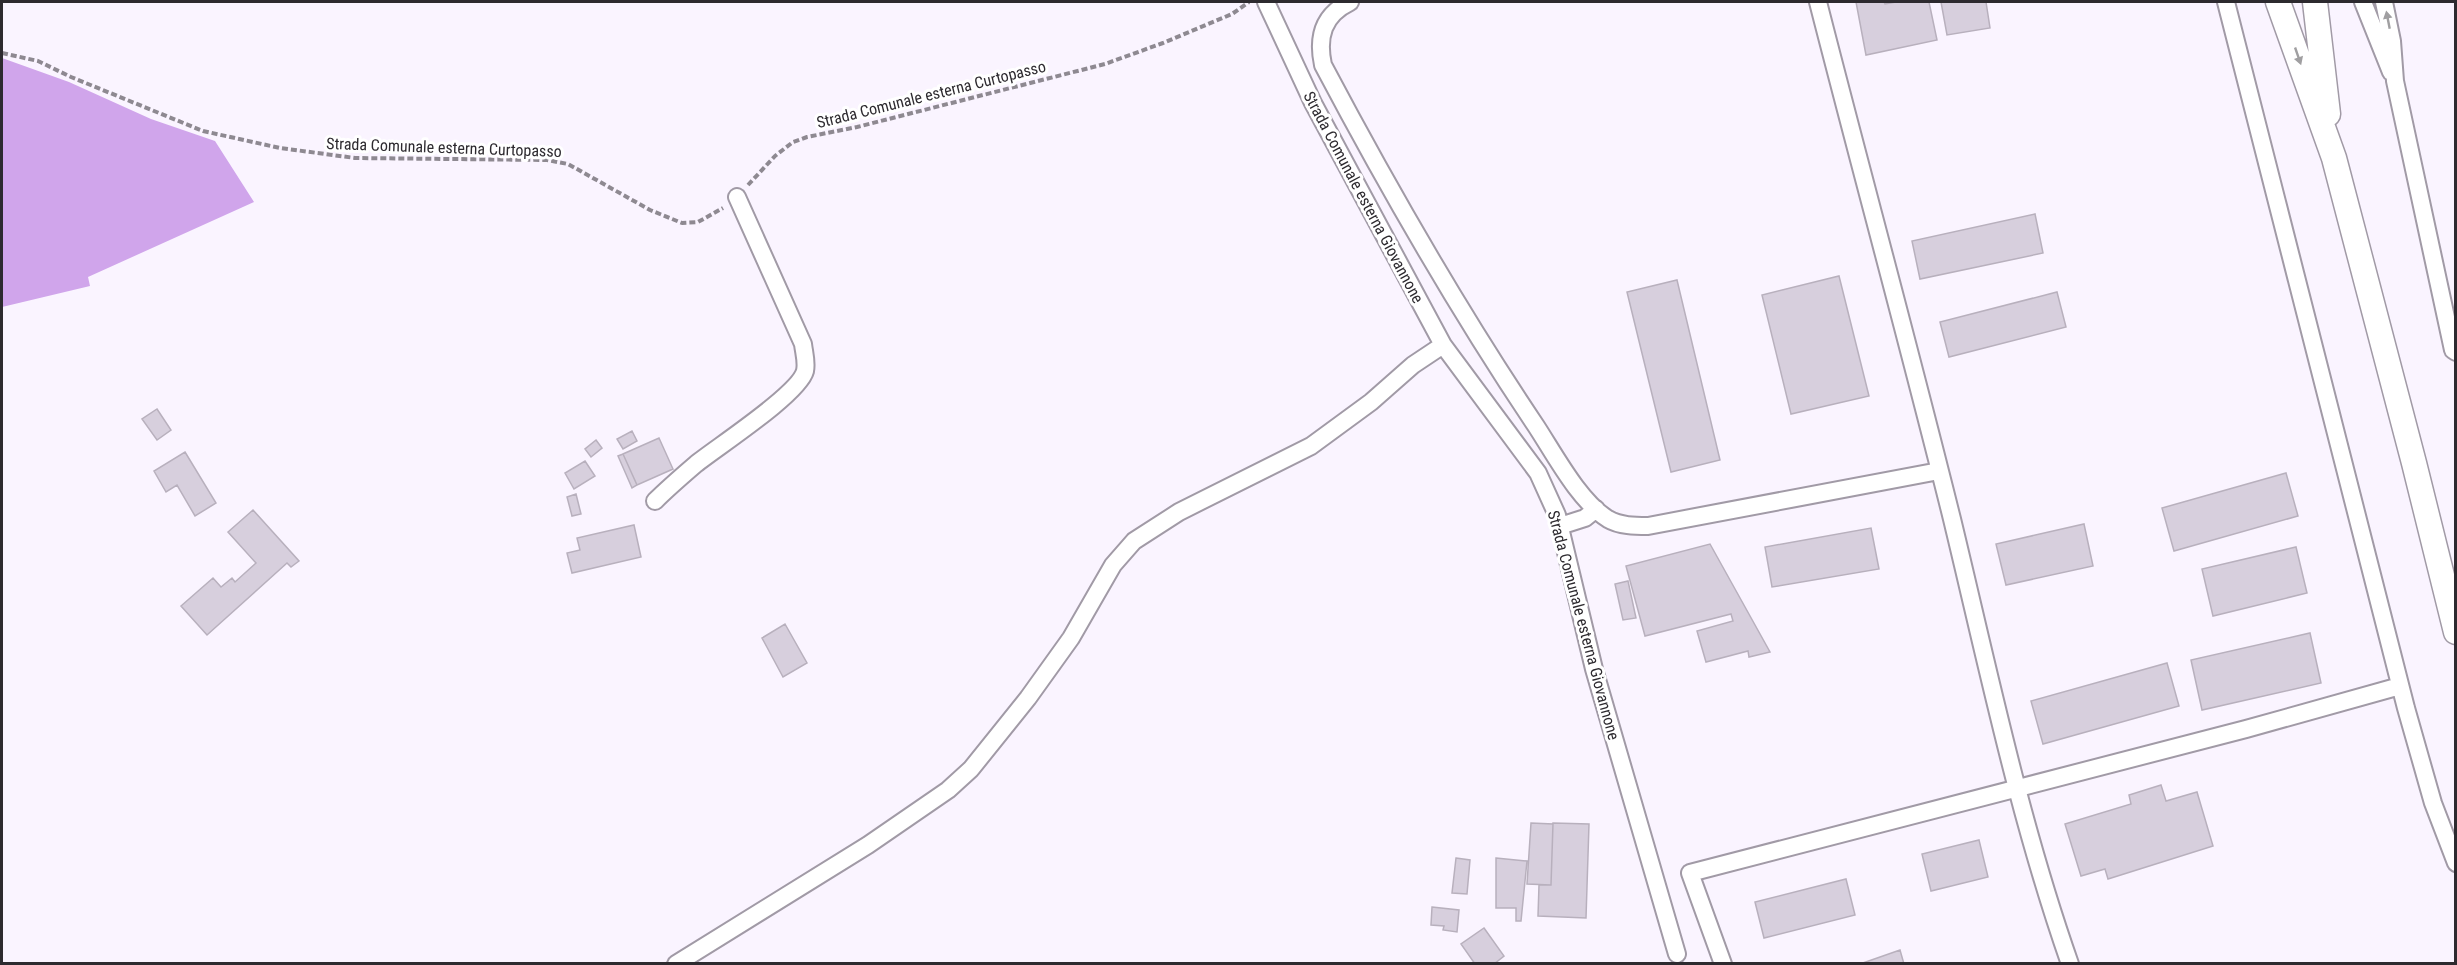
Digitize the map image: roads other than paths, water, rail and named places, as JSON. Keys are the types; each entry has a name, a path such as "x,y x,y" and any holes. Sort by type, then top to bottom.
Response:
{"main road":[{"path":"2278,2 2334,158 2456,633"},
{"path":"2314,2 2334,158"}],"street":[{"name":"Strada Comunale esterna Giovannone","path":"1269,2 1313,103 1443,345 1538,473 1557,515 1594,669 1677,954"},
{"path":"1350,2 1335,9 1326,24 1319,46 1323,65 1397,199 1482,344 1571,479 1596,508 1616,523 1648,526 1939,471"},
{"path":"1818,2 1939,471 2017,787 2048,899 2070,963"},
{"path":"2226,2 2400,686 2433,803 2456,863"},
{"path":"2363,2 2382,55 2395,81"},
{"path":"2384,2 2392,41 2395,81 2453,350 2456,352"},
{"path":"655,501 698,463 751,424 793,387 805,373 806,358 803,344 737,197"},
{"path":"676,963 868,845 948,790 971,769 1029,698 1071,638 1113,565 1134,541 1179,512 1311,446 1371,402 1413,365 1443,345"},
{"path":"1560,526 1585,518 1596,508"},
{"path":"1723,963 1690,873 2246,729 2400,686"}]}
